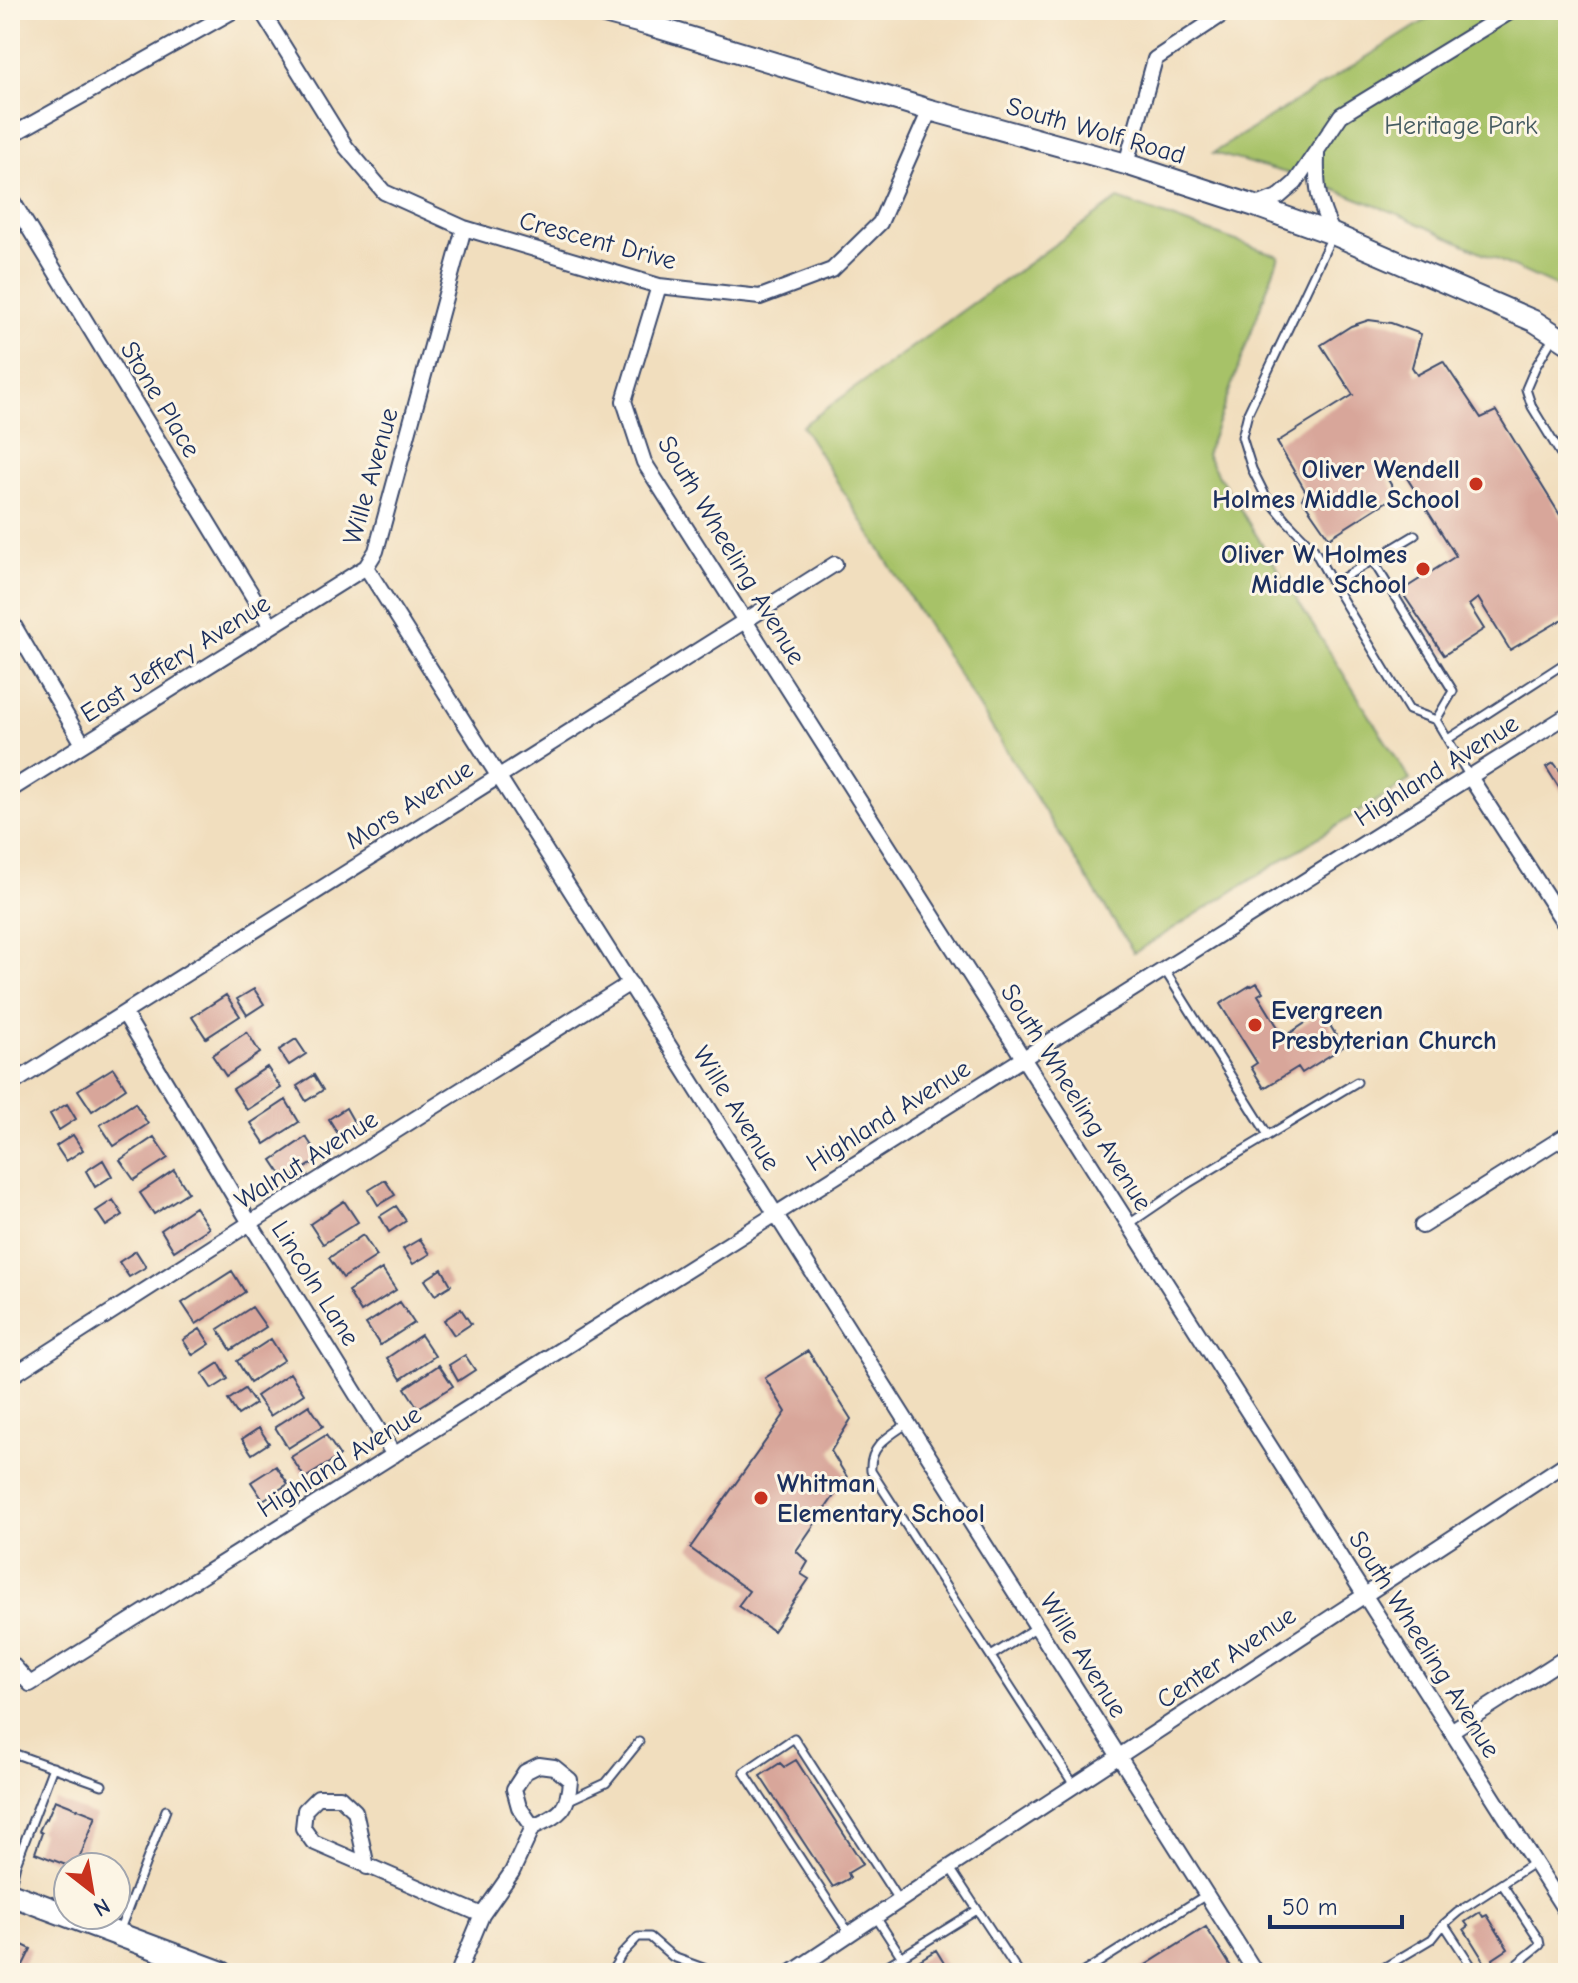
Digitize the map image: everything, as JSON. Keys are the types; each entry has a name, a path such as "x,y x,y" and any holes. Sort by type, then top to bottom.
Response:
{"main road":[{"name":"South Wolf Road","path":"593,10 650,17 930,110 1126,164 1255,206 1333,234 1534,321 1561,338"},
{"path":"10,1892 118,1935 168,1964 222,1973"}],"street":[{"path":"10,136 235,10"},
{"name":"Crescent Drive","path":"261,10 346,147 384,192 464,228 659,286 760,297 832,270 880,223 930,110"},
{"path":"1126,164 1155,59 1229,10"},
{"path":"1255,206 1280,196 1295,183 1341,115 1510,12"},
{"path":"1317,152 1316,186 1323,213 1333,234"},
{"name":"Stone Place","path":"10,197 271,626"},
{"name":"Wille Avenue","path":"464,228 376,551 366,567 1256,1973"},
{"name":"South Wheeling Avenue","path":"659,286 624,401 644,462 1568,1915"},
{"name":"Mors Avenue","path":"10,1085 835,564"},
{"name":"East Jeffery Avenue","path":"10,790 366,567"},
{"path":"10,619 83,744"},
{"name":"Highland Avenue","path":"10,1662 30,1684 1568,715"},
{"path":"1470,777 1568,929"},
{"name":"Walnut Avenue","path":"10,1377 630,983"},
{"name":"Lincoln Lane","path":"124,1013 394,1455"},
{"path":"1422,1226 1568,1134"},
{"name":"Center Avenue","path":"791,1973 1568,1462"},
{"path":"1451,1731 1568,1656"},
{"path":"458,1973 482,1915 512,1872 533,1827 558,1815 569,1800 570,1780 554,1767 539,1765 525,1772 514,1789 519,1807 533,1827"},
{"path":"367,1867 355,1811 340,1797 318,1797 305,1810 303,1828 313,1842 367,1867 482,1915"}],"lane":[{"path":"1333,234 1248,413 1242,437 1252,469 1265,495 1313,548 1409,710 1436,720 1470,777"},
{"path":"1561,338 1535,368 1526,389 1532,407 1568,466"},
{"path":"1333,584 1415,535"},
{"path":"1373,561 1453,691 1436,720"},
{"path":"1448,739 1568,661"},
{"path":"1164,969 1268,1135"},
{"path":"1129,1224 1189,1183 1357,1082"},
{"path":"908,1423 881,1442 874,1451 870,1460 871,1471 1074,1785"},
{"path":"991,1656 1037,1627"},
{"path":"850,1934 744,1772 794,1738 899,1901"},
{"path":"569,1800 606,1783 639,1742"},
{"path":"10,1752 102,1785"},
{"path":"10,1892 16,1864 53,1767"},
{"path":"118,1935 166,1810"},
{"path":"1375,1973 1432,1939 1458,1912 1535,1862"},
{"path":"950,1867 1019,1973"},
{"path":"1502,1884 1540,1945 1506,1973"},
{"path":"1082,1973 1207,1895"},
{"path":"875,1973 977,1910"},
{"path":"876,1916 901,1956"},
{"path":"1444,1924 1476,1973"},
{"path":"618,1973 613,1969 638,1937 650,1937 673,1957 717,1973"},
{"path":"690,1973 698,1967"}],"green space":[{"name":"Heritage Park","path":"1442,10 1568,10 1568,292 1400,215 1305,178 1213,153"},
{"path":"1118,199 1279,256 1206,455 1410,780 1134,953 802,426"}],"building":[{"name":"Oliver Wendell Holmes Middle School","path":"1369,320 1391,323 1421,334 1412,367 1417,375 1443,361 1481,418 1496,411 1568,528 1568,616 1510,650 1478,598 1469,605 1484,629 1444,655 1401,591 1456,556 1400,467 1386,476 1397,495 1329,538 1302,499 1306,492 1277,442 1353,395 1321,345 1351,326"},
{"path":"1554,763 1560,771 1568,766 1568,802 1546,767"},
{"name":"Evergreen Presbyterian Church","path":"1257,983 1263,992 1258,995 1284,1037 1322,1012 1343,1047 1302,1073 1298,1067 1264,1088 1251,1067 1257,1063 1220,1004"},
{"path":"254,989 264,1004 247,1015 237,999"},
{"path":"226,995 240,1016 206,1038 192,1017"},
{"path":"247,1032 260,1053 226,1076 212,1055"},
{"path":"296,1039 306,1054 289,1065 279,1050"},
{"path":"267,1067 281,1088 247,1110 233,1089"},
{"path":"113,1068 126,1088 92,1111 78,1090"},
{"path":"314,1075 323,1090 306,1101 297,1086"},
{"path":"286,1100 299,1122 265,1144 251,1123"},
{"path":"135,1103 148,1124 114,1146 100,1125"},
{"path":"67,1104 76,1119 59,1130 50,1114"},
{"path":"346,1108 355,1124 338,1134 329,1119"},
{"path":"73,1135 83,1150 66,1161 56,1146"},
{"path":"154,1137 168,1158 134,1180 120,1160"},
{"path":"306,1137 320,1158 286,1181 272,1160"},
{"path":"103,1160 112,1176 95,1187 86,1171"},
{"path":"174,1170 188,1192 154,1214 140,1193"},
{"path":"385,1180 395,1195 378,1205 369,1190"},
{"path":"113,1200 123,1215 106,1226 96,1211"},
{"path":"344,1201 358,1222 323,1244 310,1224"},
{"path":"396,1206 406,1221 389,1232 380,1216"},
{"path":"195,1207 209,1228 174,1251 161,1230"},
{"path":"363,1235 377,1256 343,1278 329,1258"},
{"path":"420,1239 430,1254 413,1264 403,1249"},
{"path":"136,1251 146,1267 129,1277 119,1262"},
{"path":"382,1269 396,1290 361,1312 348,1291"},
{"path":"442,1269 451,1285 435,1295 425,1280"},
{"path":"232,1271 245,1292 196,1324 182,1303"},
{"path":"400,1302 414,1323 380,1345 366,1324"},
{"path":"252,1307 266,1327 231,1350 218,1329"},
{"path":"461,1309 471,1324 454,1335 444,1320"},
{"path":"200,1329 210,1344 193,1355 183,1340"},
{"path":"421,1335 435,1356 401,1379 387,1358"},
{"path":"271,1339 284,1360 250,1382 237,1361"},
{"path":"808,1351 851,1419 831,1451 847,1477 796,1551 808,1562 801,1574 809,1579 773,1631 738,1606 749,1591 690,1548 786,1412 765,1378"},
{"path":"465,1355 475,1370 458,1381 449,1365"},
{"path":"219,1363 228,1379 212,1389 202,1374"},
{"path":"439,1365 453,1386 418,1408 405,1388"},
{"path":"290,1373 304,1394 270,1416 256,1396"},
{"path":"245,1389 255,1404 238,1415 228,1400"},
{"path":"309,1405 323,1426 288,1448 275,1427"},
{"path":"259,1428 269,1443 252,1454 242,1439"},
{"path":"326,1435 340,1456 305,1478 291,1457"},
{"path":"276,1466 288,1484 263,1500 251,1482"},
{"path":"796,1760 863,1864 848,1873 850,1878 833,1887 760,1776 780,1763 784,1767"},
{"path":"55,1800 96,1816 82,1851 52,1851 52,1860 35,1853 42,1833 39,1831"},
{"path":"1480,1912 1483,1917 1487,1915 1508,1949 1487,1966 1464,1929 1468,1926 1465,1922"},
{"path":"1206,1927 1235,1973 1133,1973"},
{"path":"10,1939 31,1949 19,1973 10,1973"},
{"path":"936,1950 950,1973 899,1973"}],"place":[{"name":"Oliver Wendell Holmes Middle School","path":"1476,484"},
{"name":"Oliver W Holmes Middle School","path":"1423,569"},
{"name":"Evergreen Presbyterian Church","path":"1255,1025"},
{"name":"Whitman Elementary School","path":"761,1498"}]}
